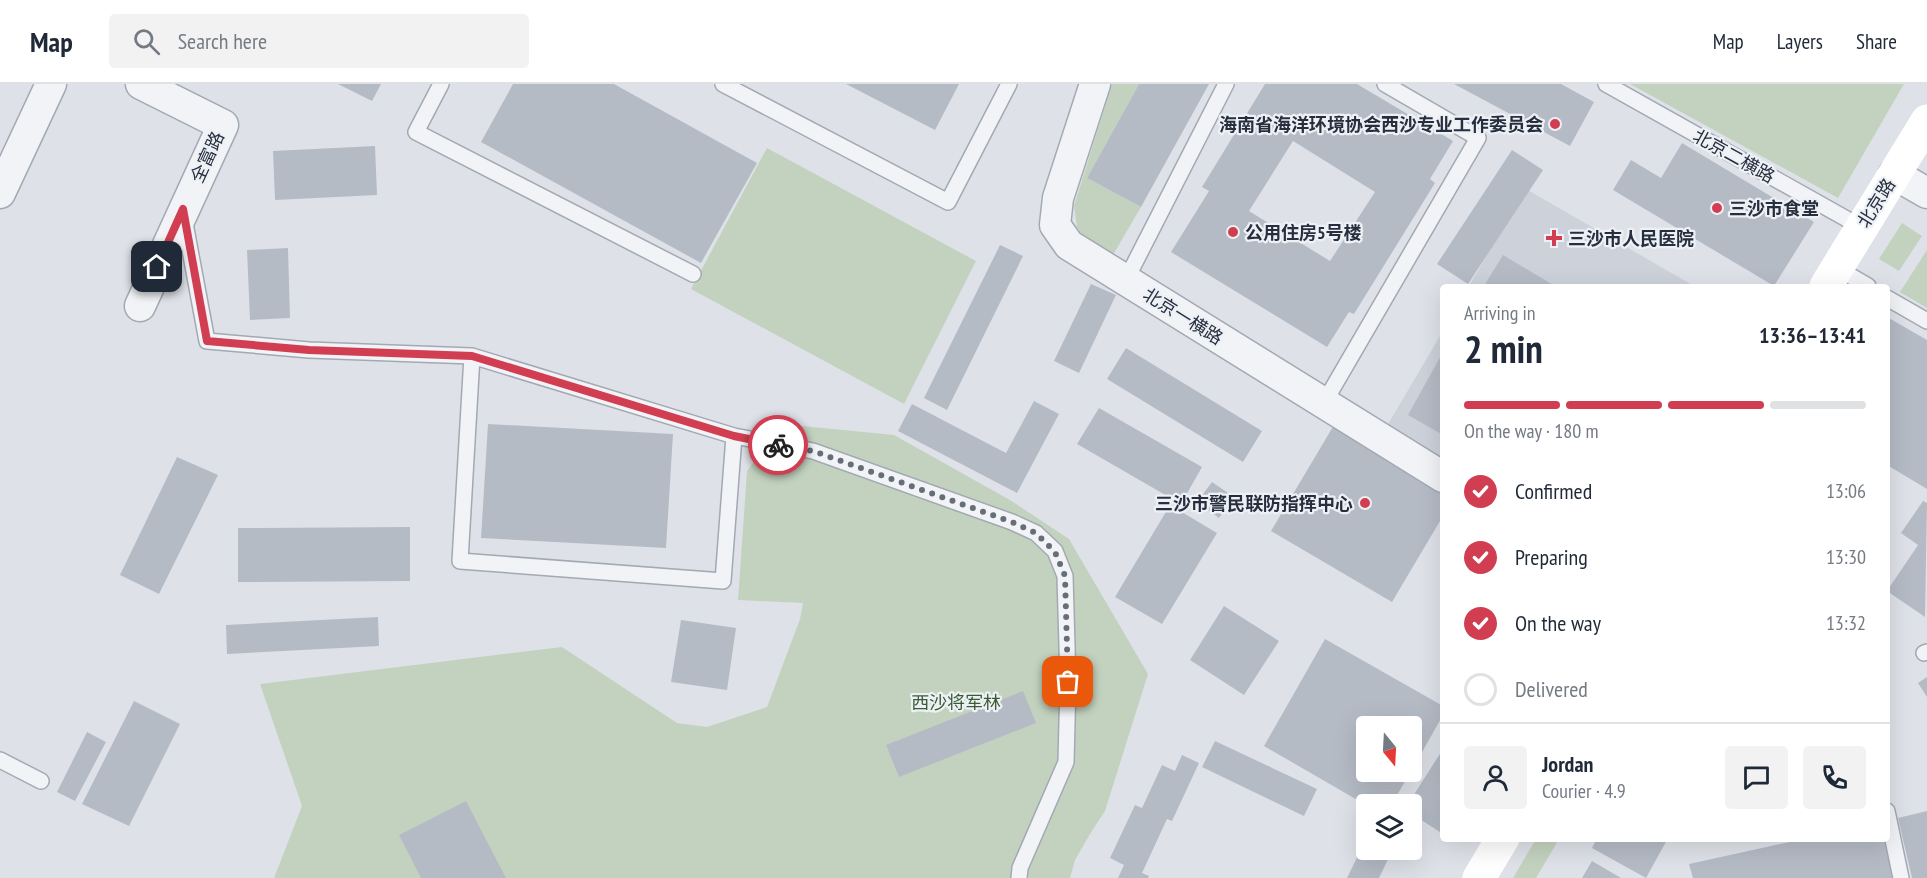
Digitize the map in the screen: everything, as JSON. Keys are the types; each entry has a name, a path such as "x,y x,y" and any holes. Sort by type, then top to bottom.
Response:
{"street":[{"path":"0,193 51,84"},
{"name":"全富路","path":"140,306 223,125 141,84"},
{"name":"北京一横路","path":"1095,84 1058,198 1055,225 1069,245 1440,475"},
{"name":"北京路","path":"1832,277 1927,121"},
{"path":"1894,174 1927,194"},
{"path":"1479,878 1501,842"}],"lane":[{"path":"441,84 416,132 693,274"},
{"path":"723,84 948,202 1009,84"},
{"path":"1126,279 1226,84"},
{"path":"1324,403 1478,138 1386,84"},
{"name":"北京二横路","path":"1606,84 1861,227"},
{"path":"183,209 207,341 309,350 472,356 734,436 813,451 1012,522 1036,533 1055,552 1065,576 1068,682 1066,762 1020,868 1019,878"},
{"path":"1832,277 1860,284"},
{"path":"1890,300 1927,321"},
{"path":"472,356 460,561 723,581 734,436"},
{"path":"0,760 40,781"},
{"path":"1890,825 1901,878"}],"shaded area":[{"name":"三沙市人民医院","path":"1526,189 1691,284 1470,284"},
{"path":"1440,336 1440,462 1384,431"}],"green space":[{"path":"1112,84 1139,84 1087,178 1141,207 1113,255 1085,239 1077,227 1074,206"},
{"path":"1630,84 1904,84 1838,198"},
{"path":"767,148 976,261 904,404 691,289"},
{"path":"1902,223 1922,236 1899,271 1879,259"},
{"path":"1927,250 1927,308 1900,292"},
{"name":"西沙将军林","path":"782,424 894,435 1010,500 1069,539 1148,674 1105,811 1075,860 1070,878 274,878 302,806 260,684 562,647 677,723 707,727 767,707 800,619 803,603 738,600 747,471"},
{"path":"1534,842 1557,842 1536,878 1513,878"}],"building":[{"path":"338,84 381,84 372,101"},
{"path":"513,84 614,84 757,163 701,263 481,142"},
{"path":"846,84 959,84 935,130"},
{"path":"1139,84 1209,84 1141,207 1087,178"},
{"name":"公用住房5号楼","path":"1265,84 1357,84 1453,141 1430,179 1435,183 1354,314 1349,312 1327,347 1171,252 1209,191 1202,187","holes":["1293,141 1375,192 1330,261 1249,211"]},
{"name":"海南省海洋环境协会西沙专业工作委员会","path":"1454,84 1561,84 1594,102 1570,146"},
{"name":"三沙市食堂","path":"1682,143 1814,222 1775,284 1771,284 1613,190 1631,160 1661,178"},
{"path":"375,146 377,195 275,200 273,151"},
{"path":"1512,150 1543,170 1468,284 1437,264"},
{"path":"1000,245 1023,256 947,410 924,398"},
{"path":"288,248 290,318 250,320 247,250"},
{"path":"1503,255 1552,284 1485,284"},
{"path":"1091,284 1116,295 1079,373 1054,361"},
{"path":"1890,319 1927,340 1927,489 1890,467"},
{"path":"1126,348 1262,431 1243,462 1107,379"},
{"path":"1440,357 1440,433 1408,415"},
{"path":"1034,401 1059,414 1017,493 898,431 912,404 1006,453"},
{"path":"1099,408 1202,467 1181,504 1077,444"},
{"path":"488,424 673,434 666,548 481,538"},
{"name":"三沙市警民联防指挥中心","path":"1334,425 1440,487 1440,521 1392,602 1271,531"},
{"path":"177,457 218,475 159,594 120,575"},
{"path":"1212,482 1234,497 1219,518 1197,502"},
{"path":"1923,501 1927,503 1925,617 1890,593 1890,587 1918,545 1901,533"},
{"path":"1170,505 1217,533 1162,624 1115,597"},
{"path":"410,527 410,581 238,582 238,528"},
{"path":"1224,606 1279,641 1244,695 1190,660"},
{"path":"378,617 379,646 227,654 226,625"},
{"path":"681,620 736,628 727,690 671,682"},
{"path":"1325,639 1440,704 1440,720 1422,752 1422,716 1356,716 1356,782 1405,782 1398,794 1356,794 1356,799 1264,746"},
{"path":"1927,677 1927,697 1918,683"},
{"path":"1023,691 1036,723 899,777 886,745"},
{"path":"134,701 180,724 129,826 82,804"},
{"path":"87,732 106,742 75,801 57,792"},
{"path":"1215,741 1317,789 1304,816 1202,767"},
{"path":"1440,754 1440,832 1422,820 1422,794 1414,794"},
{"path":"1182,755 1199,763 1172,821 1167,819 1142,873 1149,876 1148,878 1118,878 1124,865 1110,858 1135,805 1142,808 1162,765 1175,771"},
{"path":"466,801 506,878 421,878 399,835"},
{"path":"1927,811 1927,878 1912,878 1898,818"},
{"path":"1595,842 1666,842 1646,878 1592,848"},
{"path":"1790,842 1887,842 1894,878 1693,878 1689,864"},
{"path":"1356,860 1388,860 1379,878 1347,878"},
{"path":"1592,861 1621,878 1582,878"}],"way so far":[{"path":"778,445 813,451 1012,522 1036,533 1055,552 1065,576 1068,682"}],"place":[{"name":"海南省海洋环境协会西沙专业工作委员会","path":"1555,124"},
{"name":"三沙市食堂","path":"1717,208"},
{"name":"公用住房5号楼","path":"1233,232"},
{"name":"三沙市人民医院","path":"1554,238"},
{"name":"三沙市警民联防指挥中心","path":"1365,503"}],"route":[{"path":"157,267 183,209 207,341 309,350 472,356 734,436 778,445"}]}
